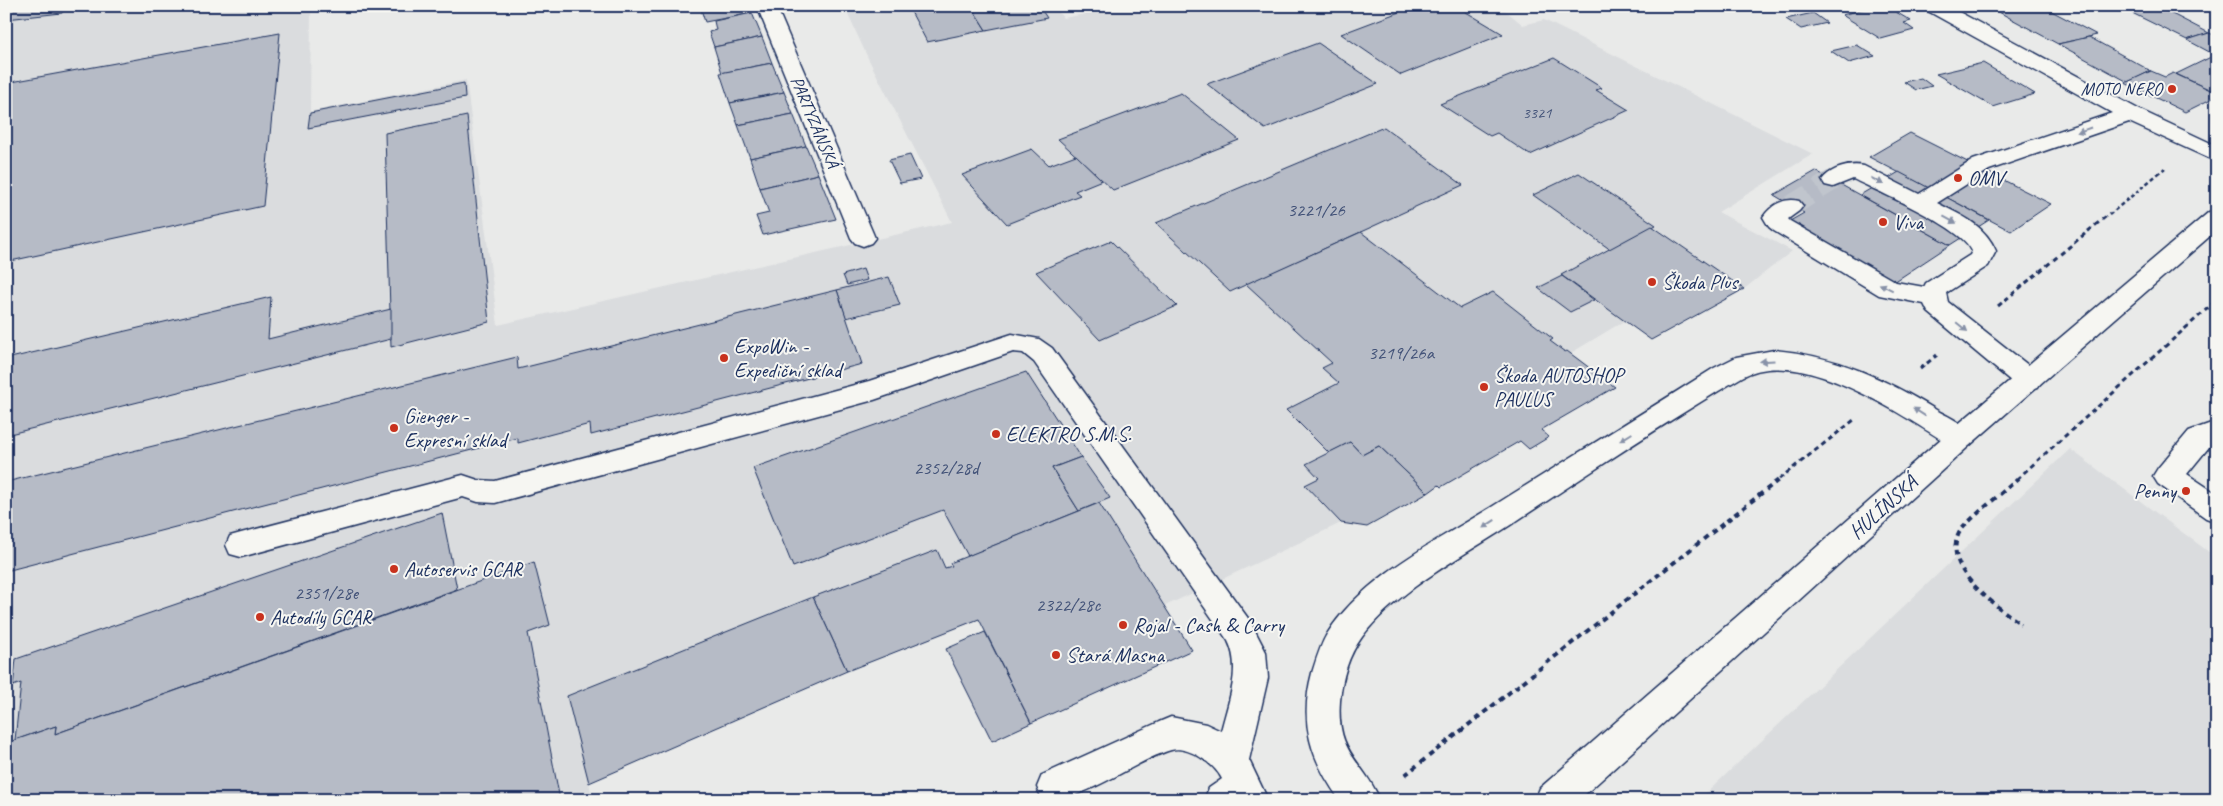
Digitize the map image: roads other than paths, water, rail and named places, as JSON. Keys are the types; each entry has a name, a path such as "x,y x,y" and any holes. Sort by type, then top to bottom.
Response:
{"main road":[{"name":"PARTYZÁNSKÁ","path":"766,6 863,238"},
{"path":"1933,6 2130,114 2217,155"},
{"path":"1920,204 1981,165 2130,114"},
{"path":"1833,180 1849,172 1856,171 1974,233 1982,242 1984,251 1979,260 1936,288 1933,295 1937,306 2028,380"},
{"path":"1791,206 1775,216 1776,222 1888,289 1918,296 1933,295"},
{"name":"HULÍNSKÁ","path":"1553,800 1960,438 2217,217"},
{"path":"241,545 463,486 478,491 495,492 874,390 1012,343 1030,345 1043,355 1239,631 1250,652 1251,678 1236,786"},
{"path":"1362,800 1339,772 1326,744 1321,715 1326,686 1339,645 1355,622 1371,606 1429,563 1724,375 1747,363 1768,360 1811,365 1848,376 1888,393 1960,438"},
{"path":"2217,431 2199,439 2168,476 2217,510"},
{"path":"1055,787 1171,733 1206,740 1236,786"}],"tunnel":[{"path":"1791,206 1833,180"}],"place":[{"name":"MOTO NERO","path":"2172,89"},
{"name":"OMV","path":"1958,178"},
{"name":"Viva","path":"1883,222"},
{"name":"Škoda Plus","path":"1652,282"},
{"name":"ExpoWin - Expediční sklad","path":"724,358"},
{"name":"Škoda AUTOSHOP PAULUS","path":"1484,387"},
{"name":"Gienger - Expresní sklad","path":"394,428"},
{"name":"ELEKTRO S.M.S.","path":"996,434"},
{"name":"Penny","path":"2186,491"},
{"name":"Autoservis GCAR","path":"394,569"},
{"name":"Autodíly GCAR","path":"260,617"},
{"name":"Rojal - Cash & Carry","path":"1123,625"},
{"name":"Stará Masna","path":"1056,655"}]}
